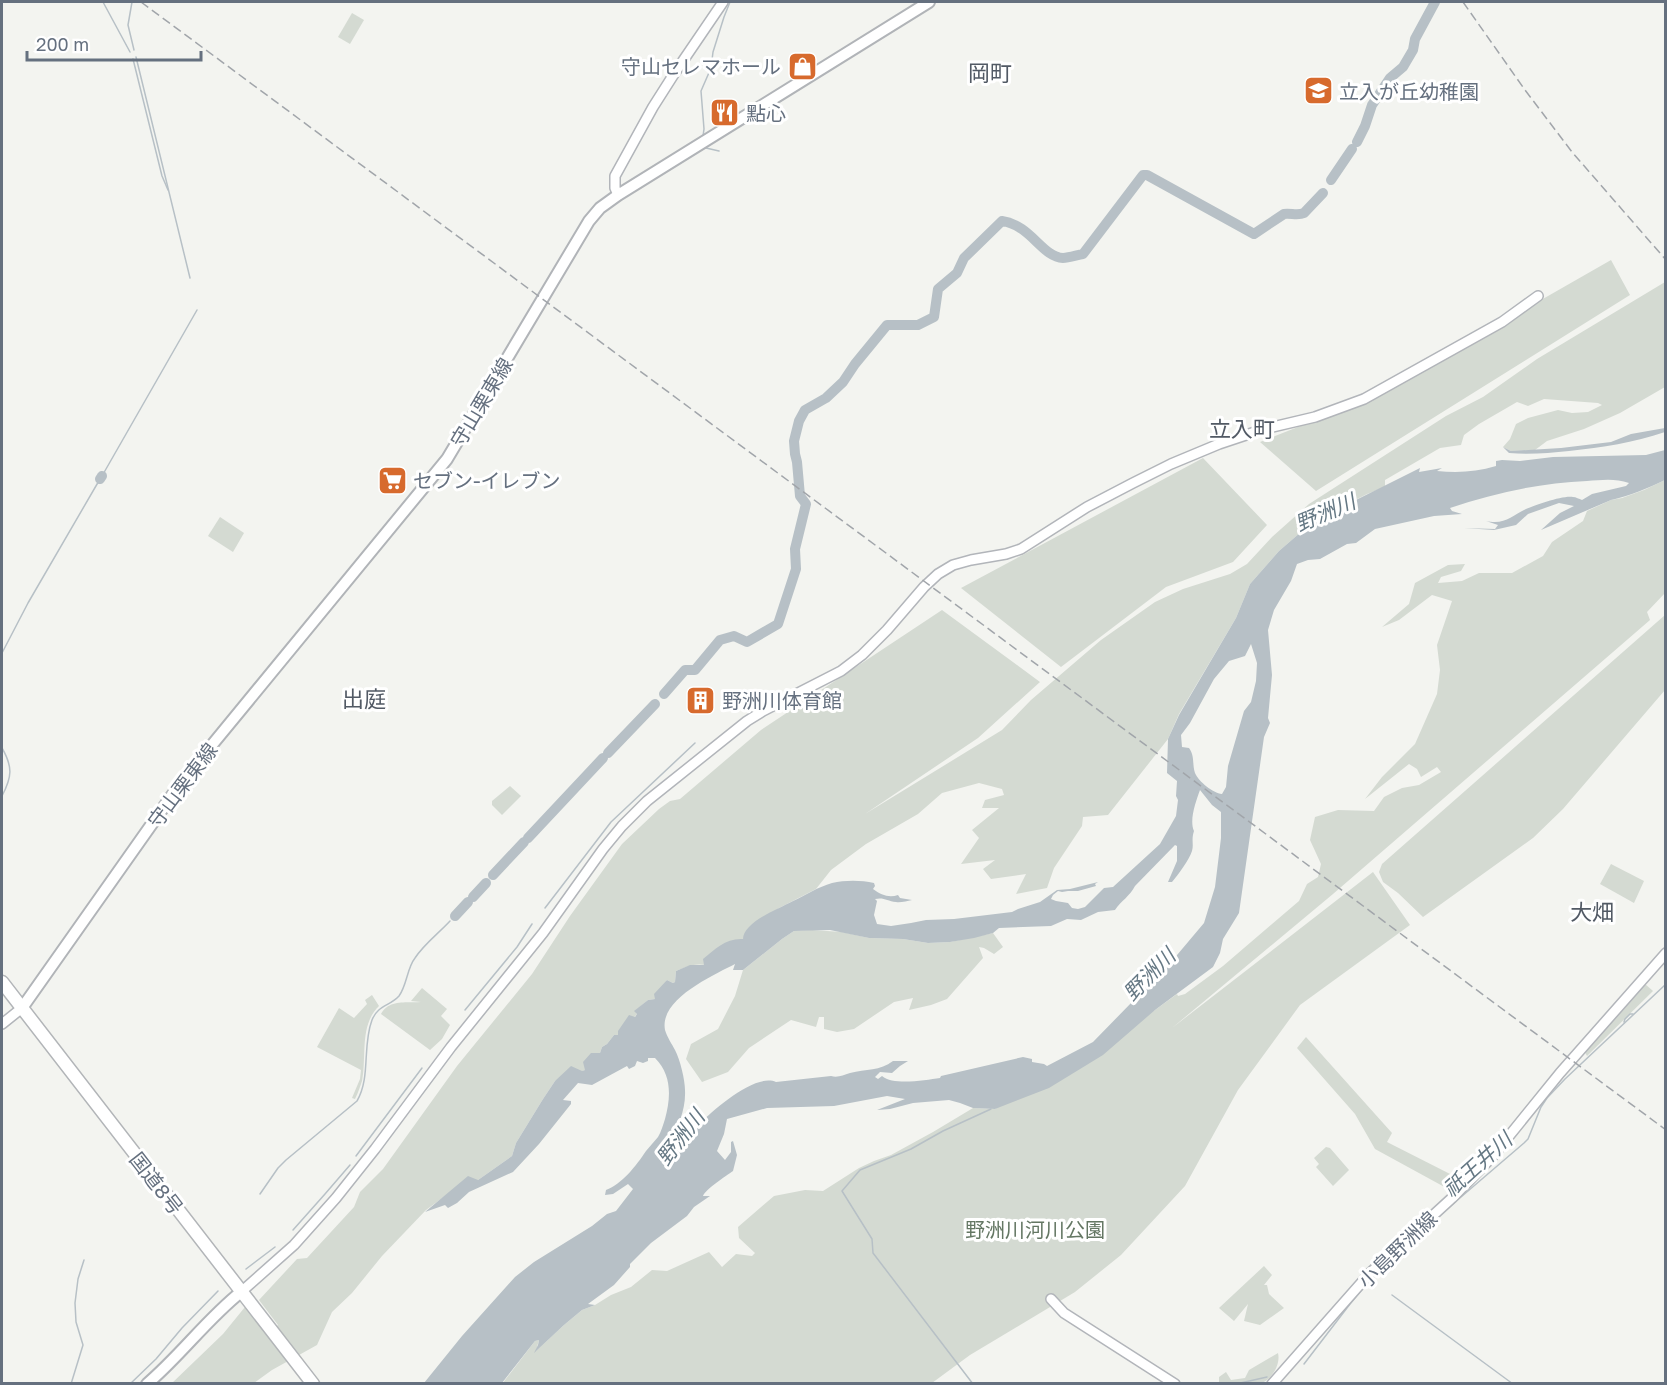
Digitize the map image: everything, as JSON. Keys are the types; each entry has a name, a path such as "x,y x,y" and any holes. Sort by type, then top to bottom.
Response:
{"highway":[{"name":"国道8号","path":"2,982 313,1383"}],"main road":[{"name":"守山栗東線","path":"22,1008 173,794 447,459 589,220 600,208 618,195 929,2"},
{"path":"147,1383 162,1371 227,1304 245,1296"}],"street":[{"path":"618,195 615,188 615,176 668,82 723,2"},
{"path":"245,1296 336,1198 416,1096 451,1047 543,933 622,826 647,801 747,721 760,712 841,671 862,655 887,630 924,586 953,565 1022,549 1087,507 1171,464 1219,444 1264,429 1315,417 1364,399 1502,322 1538,296"},
{"name":"小島野洲線","path":"1272,1383 1370,1273 1452,1198 1492,1157 1567,1064 1665,954"},
{"path":"2,1024 22,1008"},
{"path":"1050,1299 1064,1313 1175,1383"}],"green space":[{"path":"352,13 364,20 350,44 338,37"},
{"path":"1611,260 1630,295 1316,491 1260,442 1364,401"},
{"path":"1665,282 1665,387 1620,413 1584,429 1547,441 1535,450 1511,451 1503,447 1510,439 1516,424 1528,418 1558,410 1572,413 1588,412 1602,405 1544,399 1528,406 1517,402 1464,435 1461,445 1440,448 1385,480 1385,487 1330,513 1301,532 1279,551 1250,584 1236,618 1179,714 1168,739 1108,815 1083,817 1082,826 1054,868 1047,888 1016,894 1026,874 991,879 983,869 995,860 961,864 979,838 972,830 999,808 982,808 985,800 1004,795 1002,789 979,783 942,793 918,814 866,844 831,870 816,889 779,908 743,939 705,965 694,965 676,971 675,982 667,980 655,999 648,1000 635,1011 637,1014 618,1036 614,1035 602,1047 600,1053 585,1070 555,1081 516,1143 512,1156 478,1180 449,1193 426,1210 382,1256 352,1293 332,1312 317,1345 272,1370 254,1383 171,1384 223,1334 245,1307 268,1334 278,1325 259,1300 297,1259 307,1258 354,1207 360,1192 383,1169 457,1066 532,974 622,844 659,809 670,801 680,799 761,730 942,610 1040,682 978,738 865,814 1002,730 1031,700 1101,640 1155,602 1183,589 1230,574 1247,564 1272,537 1309,504 1446,416 1483,397 1537,359"},
{"path":"1203,458 1267,525 1233,562 1166,587 1061,667 961,588"},
{"name":"野洲川河川公園","path":"1665,480 1665,593 1647,612 1650,620 1333,894 1172,1028 1373,872 1410,925 1300,1005 1238,1090 1185,1186 1121,1255 1075,1292 970,1355 932,1383 502,1384 535,1341 539,1340 536,1351 582,1310 631,1287 652,1270 667,1271 709,1252 722,1267 736,1254 752,1256 755,1253 739,1238 738,1227 774,1196 805,1190 823,1191 859,1168 891,1155 973,1108 995,1109 1177,994 1178,996 1185,994 1223,966 1299,901 1307,884 1318,877 1321,864 1310,840 1315,817 1338,810 1374,811 1384,797 1402,788 1419,785 1441,772 1437,767 1421,777 1417,769 1409,764 1365,799 1382,777 1415,744 1437,694 1440,670 1437,645 1452,601 1432,595 1399,620 1382,627 1409,604 1415,583 1448,565 1465,564 1461,571 1441,577 1438,583 1462,581 1479,573 1512,573 1543,556 1552,542 1583,521 1587,511"},
{"path":"220,517 244,533 233,552 208,536"},
{"path":"1665,615 1665,690 1563,809 1533,838 1423,917 1383,882 1379,872 1382,864"},
{"path":"510,786 521,796 502,815 492,805 492,801"},
{"path":"1611,864 1644,881 1634,903 1600,884"},
{"path":"812,930 928,943 950,942 993,933 1003,947 994,954 979,947 983,958 947,999 909,1010 913,998 894,1002 854,1029 837,1032 824,1029 824,1017 819,1017 816,1027 791,1020 749,1048 728,1072 702,1082 686,1059 691,1044 718,1029 735,996 743,970 794,931"},
{"path":"1645,984 1653,991 1587,1056 1583,1049"},
{"path":"422,988 447,1009 441,1016 450,1025 442,1039 430,1050 381,1014 384,1009 393,1004 421,1002 411,1001"},
{"path":"372,995 379,1006 366,1032 362,1081 355,1099 352,1098 360,1079 361,1070 317,1047 339,1008 354,1018 367,1004 365,1000"},
{"path":"1306,1037 1392,1133 1387,1142 1456,1177 1450,1190 1375,1149 1355,1114 1297,1048"},
{"path":"1326,1147 1330,1148 1349,1170 1333,1186 1316,1167 1319,1164 1314,1158"},
{"path":"1264,1266 1272,1275 1264,1285 1267,1285 1269,1294 1284,1308 1260,1325 1244,1321 1248,1304 1234,1321 1219,1308"},
{"path":"1278,1353 1276,1367 1267,1380 1259,1384 1219,1383 1219,1377 1226,1372 1231,1380 1245,1378 1249,1370"}],"shaded area":[{"path":"1665,428 1665,432 1641,439 1569,451 1516,454 1509,453 1503,447 1511,451 1561,448 1611,442 1631,434"},
{"path":"1665,450 1665,480 1541,530 1560,513 1574,506 1559,503 1528,514 1516,525 1494,530 1464,528 1495,529 1498,525 1486,521 1503,521 1526,509 1556,499 1575,497 1582,500 1592,494 1626,486 1629,483 1618,480 1569,482 1500,493 1450,508 1462,514 1434,516 1375,529 1356,543 1347,544 1320,559 1297,564 1291,581 1274,610 1268,630 1272,675 1268,718 1270,723 1264,737 1239,913 1223,939 1220,953 1213,967 1155,1010 1103,1055 1049,1088 995,1109 973,1108 949,1100 913,1103 877,1110 905,1099 887,1096 834,1106 767,1108 727,1119 717,1151 725,1160 731,1152 733,1141 737,1155 733,1171 712,1186 703,1196 710,1196 651,1243 630,1264 630,1267 614,1285 588,1304 595,1305 582,1310 534,1353 539,1340 535,1341 502,1383 424,1383 515,1277 607,1214 616,1211 633,1189 628,1184 613,1194 605,1195 606,1190 623,1179 633,1168 660,1133 669,1095 667,1079 661,1065 655,1058 648,1058 648,1061 643,1063 637,1061 635,1066 629,1069 627,1066 592,1085 578,1083 563,1100 571,1101 571,1104 513,1172 469,1192 448,1208 445,1205 425,1212 468,1176 478,1180 512,1156 516,1143 555,1081 571,1066 585,1070 583,1062 591,1053 600,1053 602,1047 614,1035 618,1035 618,1031 629,1015 635,1017 637,1014 634,1011 648,1000 655,999 654,994 667,980 675,982 676,971 690,965 704,965 703,959 721,945 731,940 743,939 746,930 758,919 817,889 837,882 874,883 873,889 882,894 898,895 900,898 912,900 898,902 875,899 877,901 874,915 877,924 891,926 926,920 1012,912 1040,902 1057,890 1098,882 1096,886 1078,891 1058,891 1051,899 1068,903 1072,908 1085,907 1104,888 1113,887 1160,844 1176,816 1178,800 1177,781 1167,773 1168,739 1179,715 1236,618 1250,584 1279,551 1301,532 1330,513 1420,468 1419,472 1442,468 1437,471 1467,472 1496,466 1496,461 1502,460 1646,455","holes":["1251,644 1257,663 1256,681 1251,702 1244,711 1228,766 1226,787 1222,794 1211,789 1197,776 1189,748 1182,747 1181,735 1214,679 1229,661 1245,656","1200,790 1221,812 1221,838 1215,887 1204,923 1172,961 1093,1042 1047,1066 1023,1057 926,1080 902,1082 882,1076 878,1079 875,1077 880,1072 892,1073 908,1061 893,1061 878,1068 838,1076 757,1083 725,1102 684,1139 671,1143 683,1111 685,1090 679,1059 665,1030 665,1019 670,1008 690,990 735,964 733,970 743,970 794,931 830,930 869,938 903,939 928,943 950,942 993,933 999,928 1051,926 1067,919 1081,920 1098,912 1115,910 1175,845 1177,846 1177,861 1168,882 1172,882 1180,871 1192,851 1193,816"]}],"waterway":[{"path":"103,2 130,52"},
{"path":"132,2 128,25 134,50"},
{"path":"703,136 701,91 711,68 713,52 730,2"},
{"path":"1357,142 1372,105 1390,78 1403,67 1435,2"},
{"path":"136,57 190,278"},
{"path":"133,59 162,176 168,190"},
{"path":"706,148 719,151"},
{"path":"1331,180 1352,149"},
{"path":"664,694 685,670 695,670 720,640 734,636 747,642 778,624 796,569 795,549 806,504 800,496 794,441 799,421 805,410 826,398 843,382 887,325 918,325 934,317 938,289 957,273 964,258 1002,221 1021,228 1049,252 1065,258 1083,254 1143,175 1147,175 1254,234 1284,214 1304,213 1323,193"},
{"path":"102,476 197,310"},
{"path":"2,653 28,603 100,479"},
{"path":"608,753 655,704"},
{"path":"545,908 611,822 695,743"},
{"path":"2,748 10,772 2,796"},
{"path":"528,838 603,758"},
{"path":"493,875 524,842"},
{"path":"473,897 486,883"},
{"path":"455,916 468,902"},
{"path":"260,1194 286,1160 357,1101 364,1082 367,1040 372,1020 381,1008 399,996 415,958 450,921"},
{"path":"465,1010 517,947 532,924"},
{"name":"祇王井川","path":"1433,1221 1528,1139 1547,1098 1666,984"},
{"name":"祇王井川","path":"1624,1022 1630,1014 1633,1014"},
{"path":"356,1156 422,1068"},
{"path":"973,1384 873,1253 872,1239 842,1191 860,1170 911,1149 991,1109"},
{"path":"293,1230 350,1165"},
{"path":"246,1269 275,1247"},
{"path":"71,1384 83,1345 76,1322 75,1303 78,1279 84,1260"},
{"name":"祇王井川","path":"1304,1364 1374,1275"},
{"path":"130,1384 218,1291"},
{"path":"1392,1295 1513,1384"},
{"name":"祇王井川","path":"1236,1384 1267,1377"}],"railway":[{"path":"141,2 1666,1130"},
{"path":"1463,2 1572,152 1666,260"}],"place":[{"name":"守山セレマホール","path":"802,66"},
{"name":"立入が丘幼稚園","path":"1318,91"},
{"name":"點心","path":"725,113"},
{"name":"セブン-イレブン","path":"392,480"},
{"name":"野洲川体育館","path":"701,700"}],"district":[{"name":"岡町","path":"990,72"},
{"name":"立入町","path":"1242,428"},
{"name":"出庭","path":"364,698"},
{"name":"大畑","path":"1592,911"}],"water label":[{"name":"野洲川","path":"1325,512"},
{"name":"野洲川","path":"1149,974"},
{"name":"野洲川","path":"680,1137"}]}
